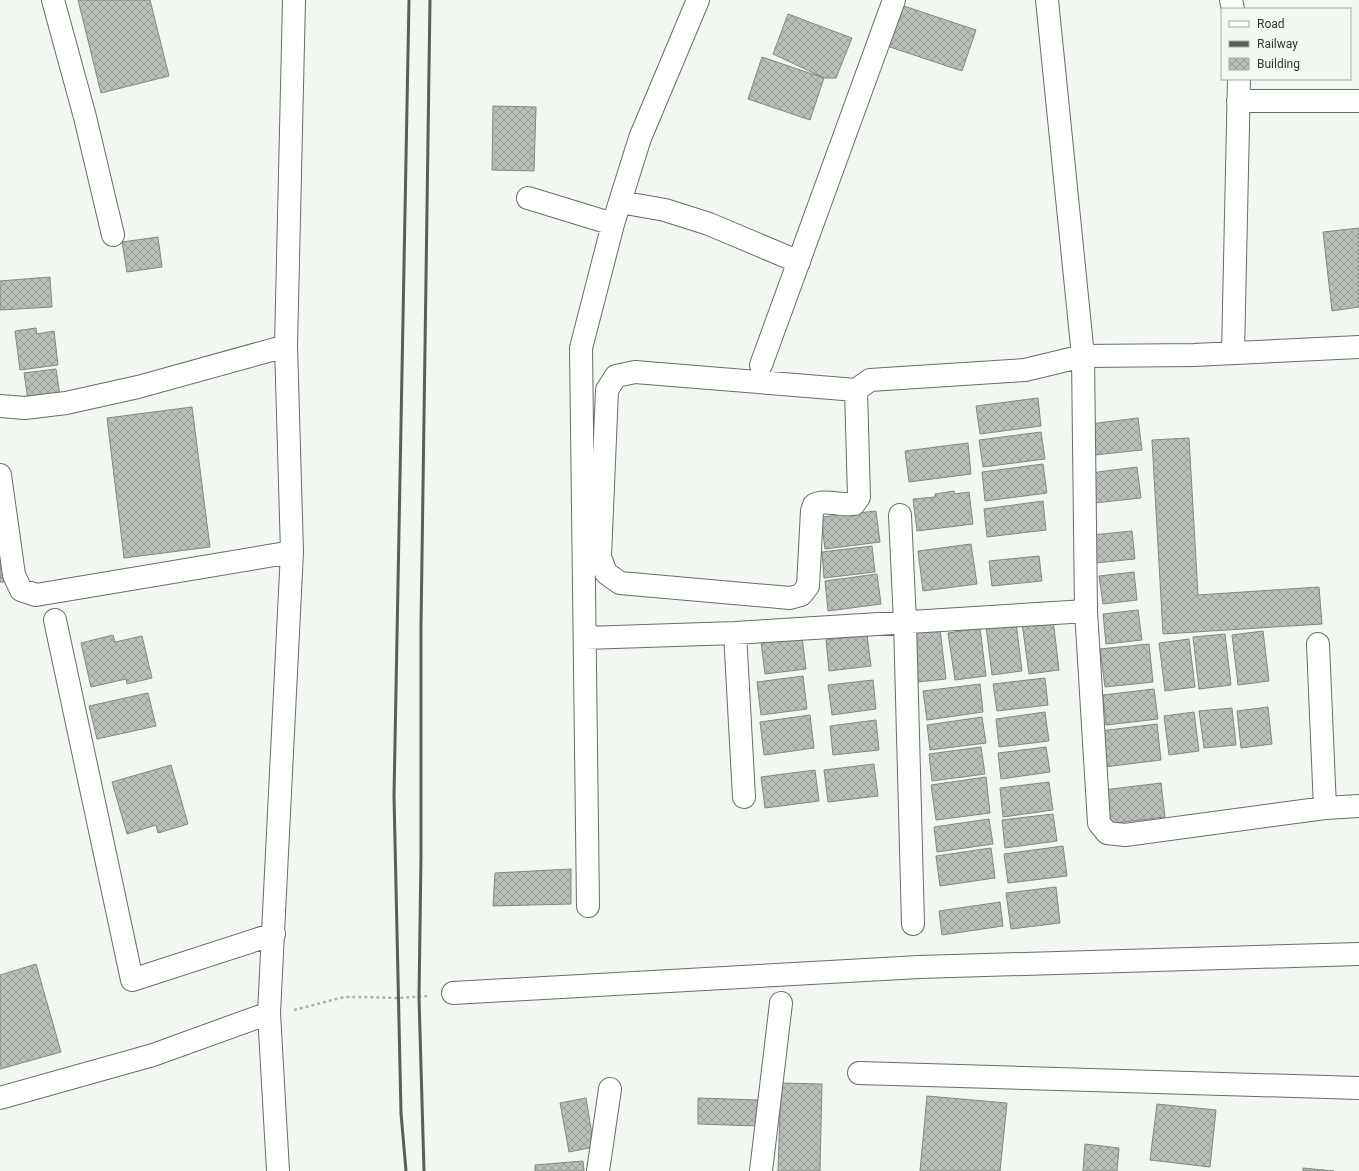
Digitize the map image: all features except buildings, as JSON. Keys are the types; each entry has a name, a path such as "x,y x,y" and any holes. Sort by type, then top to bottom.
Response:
{"street":[{"path":"53,0 85,117 113,235"},
{"path":"278,1171 269,1014 292,552 286,346 294,0"},
{"path":"588,906 581,348 613,224 640,138 698,0"},
{"path":"761,365 894,0"},
{"path":"1048,0 1083,356 1086,611 1099,823 1107,833 1125,835 1325,808 1359,806"},
{"path":"1232,353 1239,80"},
{"path":"1238,101 1359,102"},
{"path":"528,198 613,224"},
{"path":"620,202 665,210 710,224 799,262"},
{"path":"0,406 25,408 66,403 138,387 286,346"},
{"path":"856,390 859,497 854,504 848,505 818,502 814,505 812,511 808,586 801,595 790,598 620,583 606,573 600,557 607,390 616,376 635,372 856,390 870,380 1025,370 1083,356 1194,355 1359,347"},
{"path":"0,476 14,575 21,590 36,595 292,552"},
{"path":"900,515 905,622 914,924"},
{"path":"585,638 735,633 1086,611"},
{"path":"55,620 132,980 274,934"},
{"path":"735,633 744,797"},
{"path":"1318,644 1325,808"},
{"path":"453,993 919,968 1359,954"},
{"path":"761,1171 781,1003"},
{"path":"0,1098 153,1055 269,1014"},
{"path":"859,1073 1359,1088"},
{"path":"598,1171 610,1089"}],"path":[{"path":"269,1014 286,1012 344,997 364,996 398,998 453,993"}],"railway":[{"path":"406,1171 401,1113 394,796 409,0"},
{"path":"424,1171 419,997 421,856 421,626 430,0"}]}
